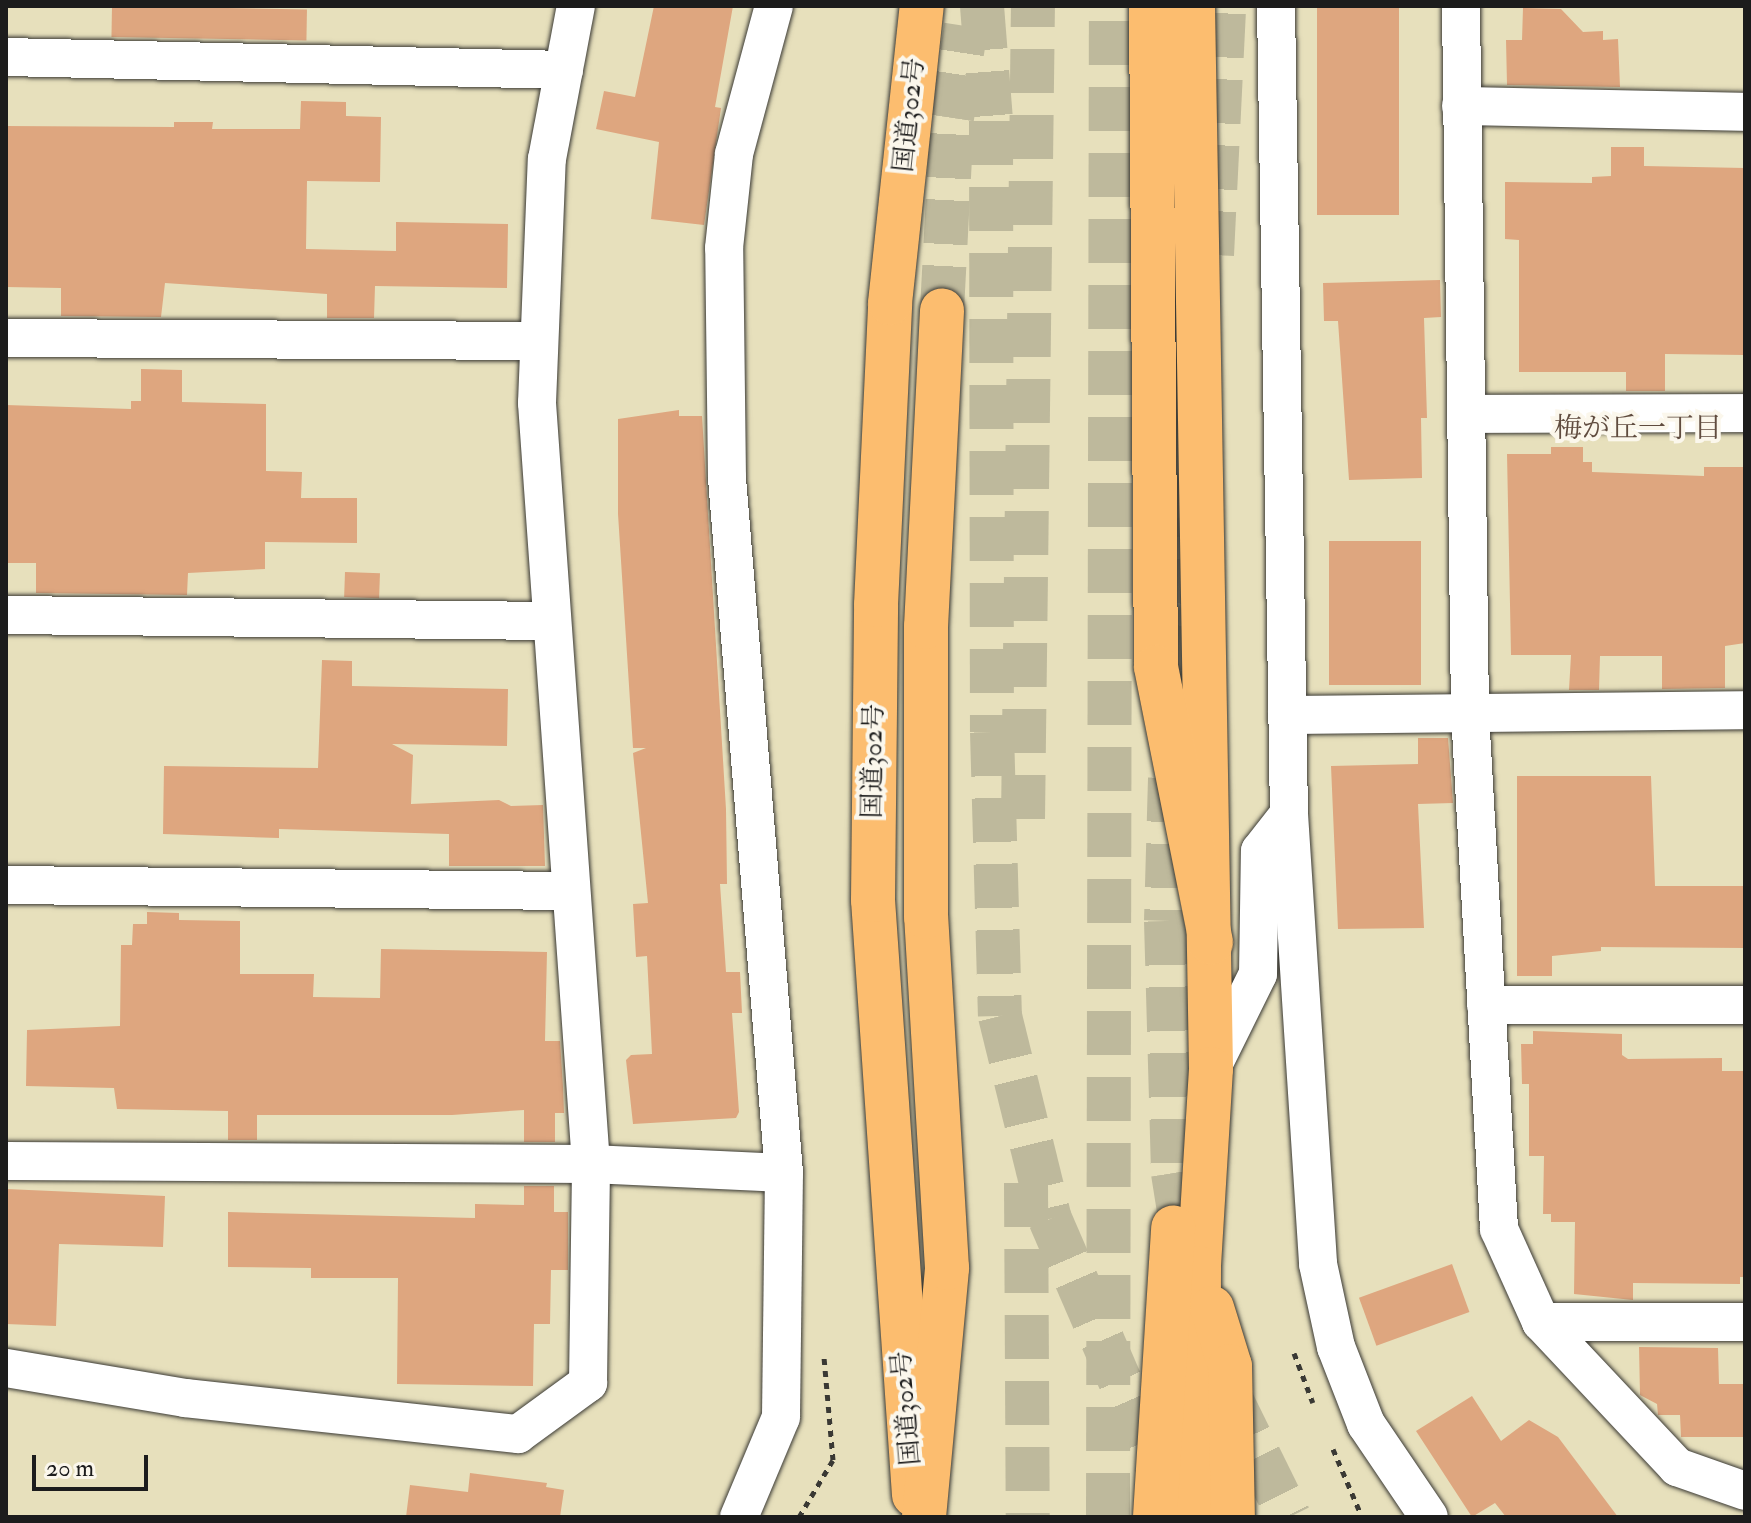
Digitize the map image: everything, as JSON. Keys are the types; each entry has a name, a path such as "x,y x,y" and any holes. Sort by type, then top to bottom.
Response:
{"highway":[{"name":"国道302号","path":"916,1517 873,900 876,605 890,303 922,6"},
{"path":"1151,6 1156,667 1211,943"},
{"path":"1193,6 1211,943 1211,1082 1199,1268 1198,1517"},
{"path":"924,1517 947,1268 926,917 926,627 942,310"},
{"path":"1155,1517 1172,1232 1211,1082"},
{"path":"1199,1268 1230,1366 1233,1517"}],"street":[{"path":"6,1368 185,1398 518,1434 588,1383 591,1164 537,403 547,159 576,6"},
{"path":"739,1517 781,1417 784,1173 727,478 724,248 734,154 774,6"},
{"path":"1276,6 1289,814 1318,1264 1336,1347 1366,1424 1429,1517"},
{"path":"1461,6 1470,713 1499,1229 1541,1322 1677,1467 1745,1491"},
{"path":"6,57 564,70"},
{"path":"1461,106 1745,112"},
{"path":"6,338 539,341"},
{"path":"1466,414 1745,413"},
{"path":"6,615 552,621"},
{"path":"1287,715 1745,710"},
{"path":"1211,1082 1258,974 1260,851 1289,814"},
{"path":"6,885 571,891"},
{"path":"1486,1005 1745,1005"},
{"path":"6,1161 591,1164 784,1173"},
{"path":"1541,1322 1745,1322"}],"building":[{"path":"112,6 307,9 306,40 111,37"},
{"path":"654,6 733,6 715,107 721,108 704,225 651,219 659,142 596,129 604,91 635,97"},
{"path":"1317,6 1399,6 1399,215 1317,215"},
{"path":"1523,8 1561,9 1583,32 1603,31 1603,40 1618,39 1620,87 1507,85 1506,40 1522,40"},
{"path":"301,101 346,102 346,116 381,117 380,182 307,181 306,249 396,251 396,222 508,224 507,288 375,286 374,318 327,318 327,294 165,283 161,317 61,316 61,288 6,287 6,126 174,127 174,122 213,122 212,129 300,129"},
{"path":"1611,147 1644,147 1644,166 1745,168 1745,355 1665,354 1665,391 1626,391 1626,372 1519,372 1519,240 1505,239 1505,182 1592,183 1592,177 1611,176"},
{"path":"1440,280 1441,317 1424,318 1427,418 1421,418 1422,478 1349,480 1338,321 1324,321 1323,283"},
{"path":"141,369 182,370 182,402 266,404 266,471 302,472 301,498 357,498 357,543 265,542 265,569 188,573 187,595 36,593 36,563 6,563 6,405 131,409 131,401 141,401"},
{"path":"679,410 679,416 702,416 726,809 727,884 720,884 726,972 740,972 742,1013 732,1013 739,1112 736,1118 633,1124 626,1060 631,1055 652,1054 647,956 636,957 633,904 648,903 633,753 646,748 633,748 618,514 618,419"},
{"path":"1551,447 1583,447 1583,462 1592,462 1592,472 1704,476 1704,467 1745,467 1745,643 1725,646 1725,688 1662,689 1662,656 1600,656 1599,690 1569,690 1571,655 1511,655 1507,454 1551,454"},
{"path":"1329,541 1421,541 1421,685 1329,685"},
{"path":"345,572 380,573 379,598 344,597"},
{"path":"322,660 352,661 352,686 508,689 507,746 392,744 413,755 411,804 499,800 511,806 543,805 545,866 449,866 449,834 279,829 279,838 163,834 164,766 318,768"},
{"path":"1418,738 1448,738 1453,803 1418,804 1424,928 1338,929 1331,766 1418,764"},
{"path":"1517,776 1651,776 1655,886 1745,886 1745,948 1601,947 1601,951 1552,956 1552,976 1517,976"},
{"path":"147,912 179,913 179,920 240,921 240,974 314,974 313,997 380,998 381,949 547,952 545,1041 560,1041 563,1087 564,1113 555,1113 555,1142 524,1142 524,1110 452,1115 257,1115 257,1140 228,1140 228,1111 117,1109 114,1088 26,1086 27,1030 120,1026 121,945 132,945 133,924 147,924"},
{"path":"1533,1031 1622,1034 1622,1055 1628,1059 1722,1058 1722,1071 1745,1071 1745,1277 1740,1277 1740,1284 1633,1283 1633,1300 1574,1294 1575,1222 1551,1222 1551,1214 1543,1214 1544,1156 1529,1156 1529,1084 1522,1084 1521,1044 1533,1044"},
{"path":"524,1186 554,1186 554,1212 568,1212 568,1270 551,1270 550,1324 534,1324 533,1386 397,1384 398,1278 311,1278 311,1268 228,1267 228,1212 475,1218 475,1204 524,1205"},
{"path":"6,1189 165,1196 163,1247 59,1244 56,1326 6,1324"},
{"path":"1452,1264 1469,1312 1376,1346 1359,1298"},
{"path":"1639,1347 1718,1348 1719,1384 1745,1384 1745,1437 1681,1437 1680,1415 1658,1415 1657,1404 1640,1395"},
{"path":"1472,1396 1501,1441 1529,1420 1558,1437 1618,1517 1506,1517 1495,1503 1472,1517 1416,1431"},
{"path":"470,1473 547,1483 546,1487 564,1490 560,1517 406,1517 410,1485 468,1492"}],"tunnel":[{"path":"982,6 991,121 992,732 1000,1016 1050,1219 1164,1482"},
{"path":"1023,819 1033,6"},
{"path":"1108,1517 1111,6"},
{"path":"1212,255 1224,6"},
{"path":"942,310 952,118 966,26"},
{"path":"1172,669 1187,519"},
{"path":"1170,778 1166,921 1173,1173 1188,1268"},
{"path":"1026,1183 1028,1517"},
{"path":"1230,1397 1289,1517"}],"district":[{"name":"梅が丘一丁目","path":"1638,429"}]}
